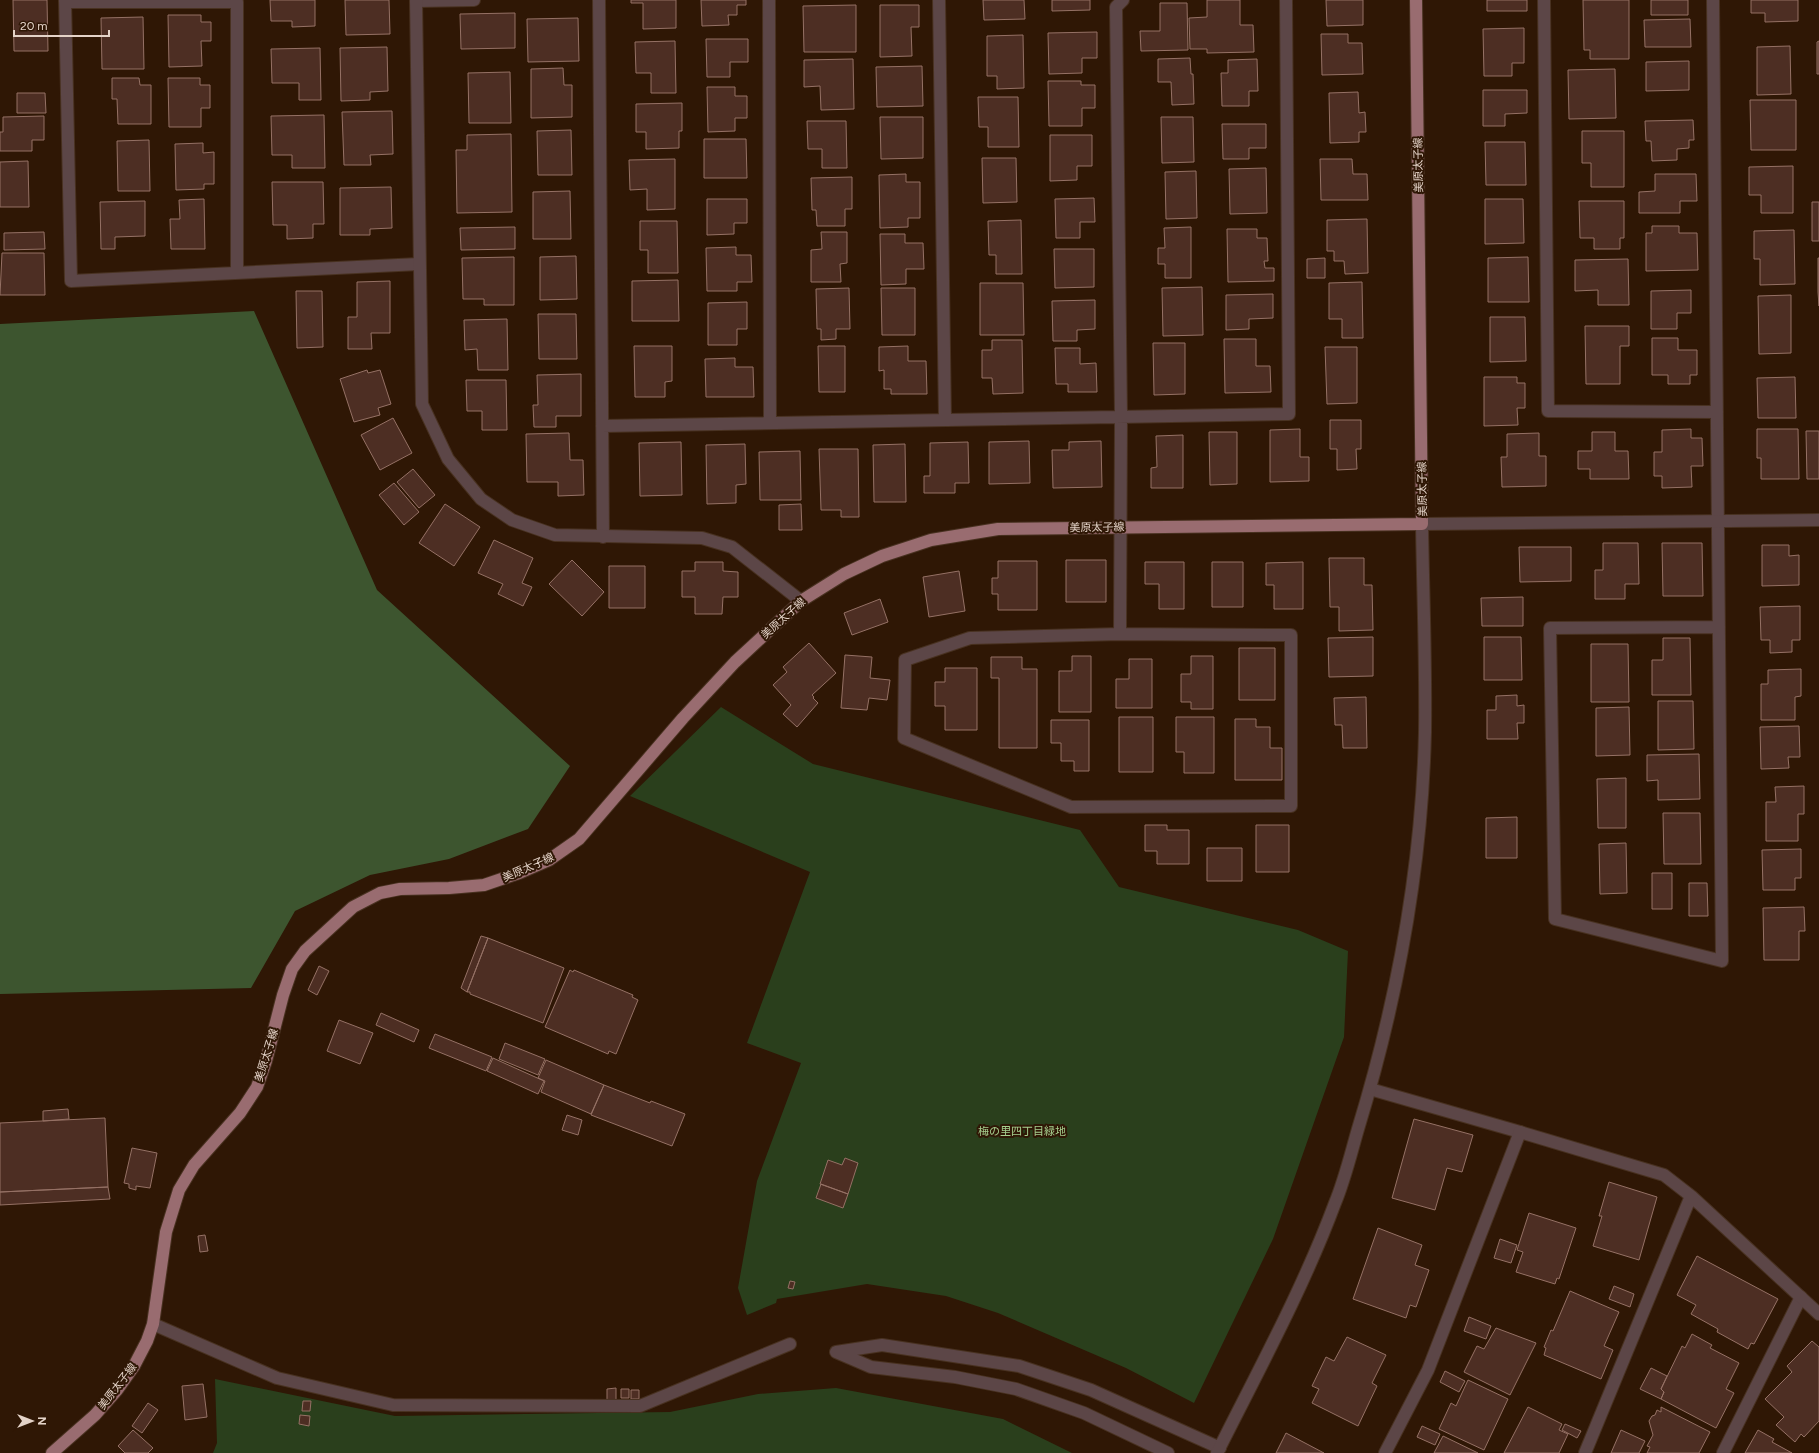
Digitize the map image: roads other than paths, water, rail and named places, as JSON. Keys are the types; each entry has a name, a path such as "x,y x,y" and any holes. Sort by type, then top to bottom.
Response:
{"main road":[{"name":"美原太子線","path":"52,1453 95,1415 117,1390 134,1366 147,1341 153,1324 166,1232 179,1190 194,1165 240,1113 257,1087 266,1061 283,995 292,969 304,952 352,907 380,893 400,889 449,888 484,885 549,860 579,839 683,718 735,662 801,601 844,574 882,556 931,540 998,529 1422,524 1416,0"}],"street":[{"path":"474,0 416,0 422,404 448,459 481,499 512,520 555,535 702,538 732,547 801,601"},
{"path":"599,0 603,537"},
{"path":"769,0 770,423"},
{"path":"939,0 946,420"},
{"path":"1120,634 1121,417 1116,7 1123,0"},
{"path":"602,426 1289,414 1286,0"},
{"path":"1544,0 1548,411 1717,412"},
{"path":"1713,0 1717,412 1719,627 1722,961 1555,919 1550,628 1719,627"},
{"path":"237,273 237,2 65,1 71,281 237,273 419,264"},
{"path":"1168,1453 1084,1413 1016,1389 956,1377 871,1367 836,1352 882,1345 1019,1366 1091,1390 1218,1450 1299,1289 1336,1202 1370,1089 1394,993 1407,920 1419,821 1424,733 1422,524 1819,520"},
{"path":"1120,634 1291,635 1291,806 1071,807 904,738 905,660 970,638 1120,634"},
{"path":"1370,1089 1664,1175 1691,1196 1819,1314"},
{"path":"1385,1453 1428,1370 1520,1132"},
{"path":"1585,1453 1691,1196"},
{"path":"1723,1453 1801,1297"},
{"path":"153,1324 277,1378 393,1405 640,1406 790,1344"}],"park label":[{"name":"梅の里四丁目緑地","path":"1022,1131"}]}
